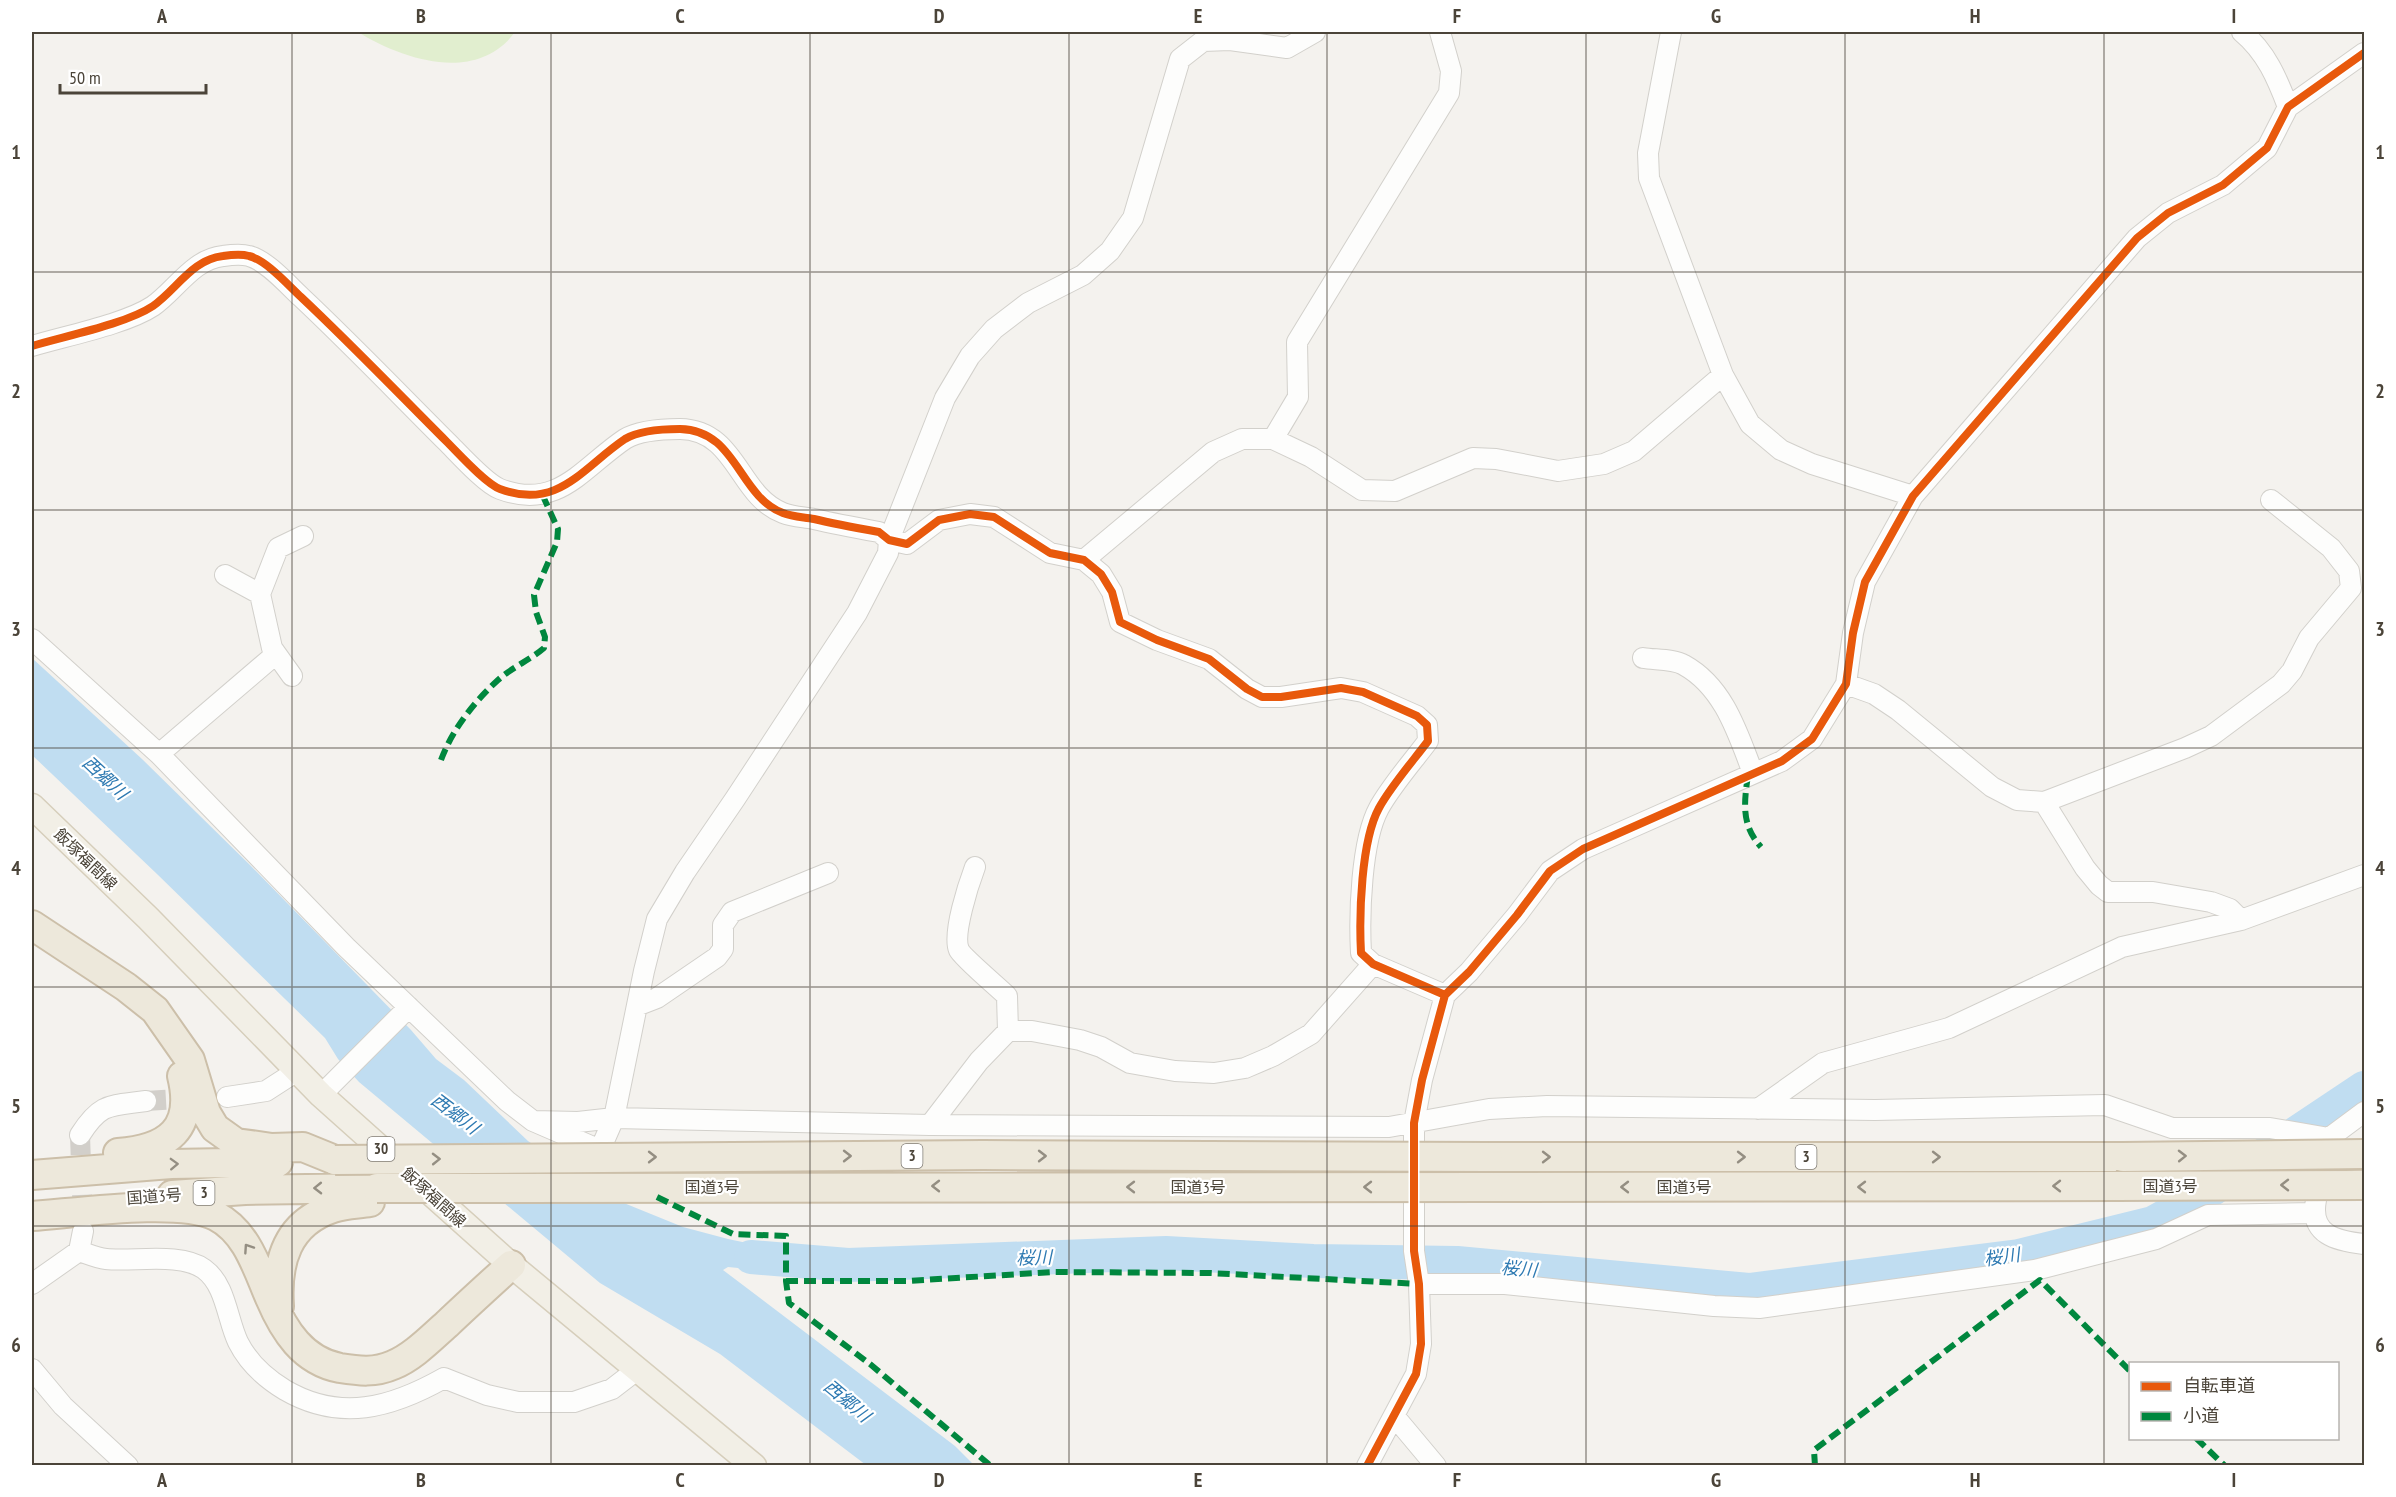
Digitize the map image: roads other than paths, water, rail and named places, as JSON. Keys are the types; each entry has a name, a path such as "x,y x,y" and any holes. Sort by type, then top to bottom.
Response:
{"highway":[{"path":"32,925 126,987 154,1010 190,1060 206,1113 215,1128 236,1143 272,1148 303,1147 335,1160"},
{"path":"32,1161 143,1151 160,1143 175,1131 184,1119 186,1101 183,1079 170,1030"},
{"name":"国道3号","path":"32,1174 171,1164 335,1160 983,1155 2123,1157 2364,1154"},
{"name":"国道3号","path":"32,1206 245,1190 596,1199 723,1188 2364,1185"},
{"path":"281,1320 278,1276 282,1257 292,1237 318,1214 380,1194"},
{"path":"32,1216 160,1208 201,1210 219,1218 238,1234 253,1256 281,1320 295,1343 314,1360 362,1372 395,1365 413,1353 511,1265"}],"main road":[{"name":"飯塚福間線","path":"32,806 148,918 321,1095 511,1265 754,1466"}],"street":[{"path":"600,1150 614,1118 630,1035 639,1005 644,970 657,919 685,872 857,613 888,553 889,540 945,398 970,356 994,329 1028,303 1083,275 1110,251 1133,218 1180,58 1203,41 1230,40 1287,48 1315,32"},
{"path":"1273,439 1298,397 1297,342 1449,93 1451,71 1440,32"},
{"path":"1671,32 1648,153 1649,178 1723,375 1750,424 1781,450 1812,464 1913,496"},
{"path":"2242,32 2253,41 2274,70 2288,107"},
{"path":"1367,1466 1416,1374 1421,1344 1418,1279 1414,1251 1414,1123 1422,1080 1445,995 1476,964 1550,871 1583,849 1782,760 1812,739 1846,684 1853,633 1865,582 1913,496 2137,238 2168,213 2223,185 2267,148 2288,107 2364,53"},
{"path":"32,346 132,317 154,305 198,266 221,256 250,256 271,268 465,460 497,488 523,496 552,493 575,480 627,438 648,431 683,429 705,435 725,450 739,466 750,488 762,500 783,513 879,532 889,540 907,544 939,520 970,514 994,517 1050,553 1084,560 1101,574 1112,592 1120,622 1157,640 1209,659 1247,689 1262,697 1281,697 1341,688 1364,692 1417,716 1427,725 1428,741 1379,808 1366,849 1360,930 1361,953 1372,964 1445,995"},
{"path":"1084,560 1213,452 1242,439 1273,439 1311,457 1362,490 1395,491 1473,458 1496,459 1557,471 1604,465 1634,451 1723,375"},
{"path":"1846,684 1874,694 1898,710 1992,787 2017,800 2044,802 2185,748 2211,736 2282,684 2292,671 2309,639 2351,588 2349,571 2331,548 2271,501"},
{"path":"292,676 273,648 260,594 278,548 303,536"},
{"path":"225,575 260,594"},
{"path":"32,639 159,754 346,947 507,1101 534,1121 600,1150 616,1172 657,1197"},
{"path":"159,754 276,654"},
{"path":"1642,658 1682,664 1701,678 1716,694 1727,711 1753,773"},
{"path":"2044,802 2085,868 2099,885 2108,891 2152,892 2211,902 2230,909 2241,920"},
{"path":"975,867 966,891 957,938 959,950 1007,996 1008,1031"},
{"path":"639,1005 657,998 717,957 723,949 723,925 732,912 828,873"},
{"path":"1758,1109 1823,1063 1949,1028 2122,947 2241,920 2364,875"},
{"path":"930,1125 979,1061 1008,1031 1032,1031 1080,1040 1101,1047 1130,1063 1175,1071 1214,1073 1235,1070 1273,1056 1311,1034 1372,964"},
{"path":"321,1095 409,1007"},
{"path":"227,1097 266,1091 297,1071"},
{"path":"80,1135 91,1118 107,1106 146,1101"},
{"path":"534,1121 578,1122 614,1118 930,1125 1389,1127 1489,1109 1546,1106 1875,1110 2105,1105 2172,1128 2270,1128 2329,1138"},
{"path":"2364,1112 2329,1138 2313,1213 2322,1230 2337,1241 2364,1244"},
{"path":"1418,1279 1505,1284 1714,1306 1759,1308 2038,1275 2156,1239 2208,1215 2313,1213"},
{"path":"32,1284 79,1251 83,1231"},
{"path":"79,1251 105,1259 179,1260 202,1267 212,1276 222,1294 237,1340 256,1370 293,1395 311,1403 334,1408 358,1409 395,1401 423,1390 444,1378 487,1395 518,1402 574,1402 612,1389 638,1369"},
{"path":"32,1369 63,1406 128,1466"},
{"path":"1395,1417 1436,1466"}],"water":[{"name":"西郷川","path":"32,658 142,759 250,865 411,1030 436,1059 464,1080 528,1141 614,1199 683,1227 767,1247 797,1248 799,1274 728,1267 723,1270 955,1446 974,1465 866,1465 720,1354 600,1283 359,1082 338,1059 325,1038 32,755"}],"waterway":[{"name":"桜川","path":"751,1257 848,1265 1166,1253 1313,1261 1457,1263 1749,1290 2019,1256 2153,1223 2202,1196 2364,1088"}],"tunnel":[{"path":"146,1101 198,1098"},
{"path":"80,1135 83,1222"}]}
